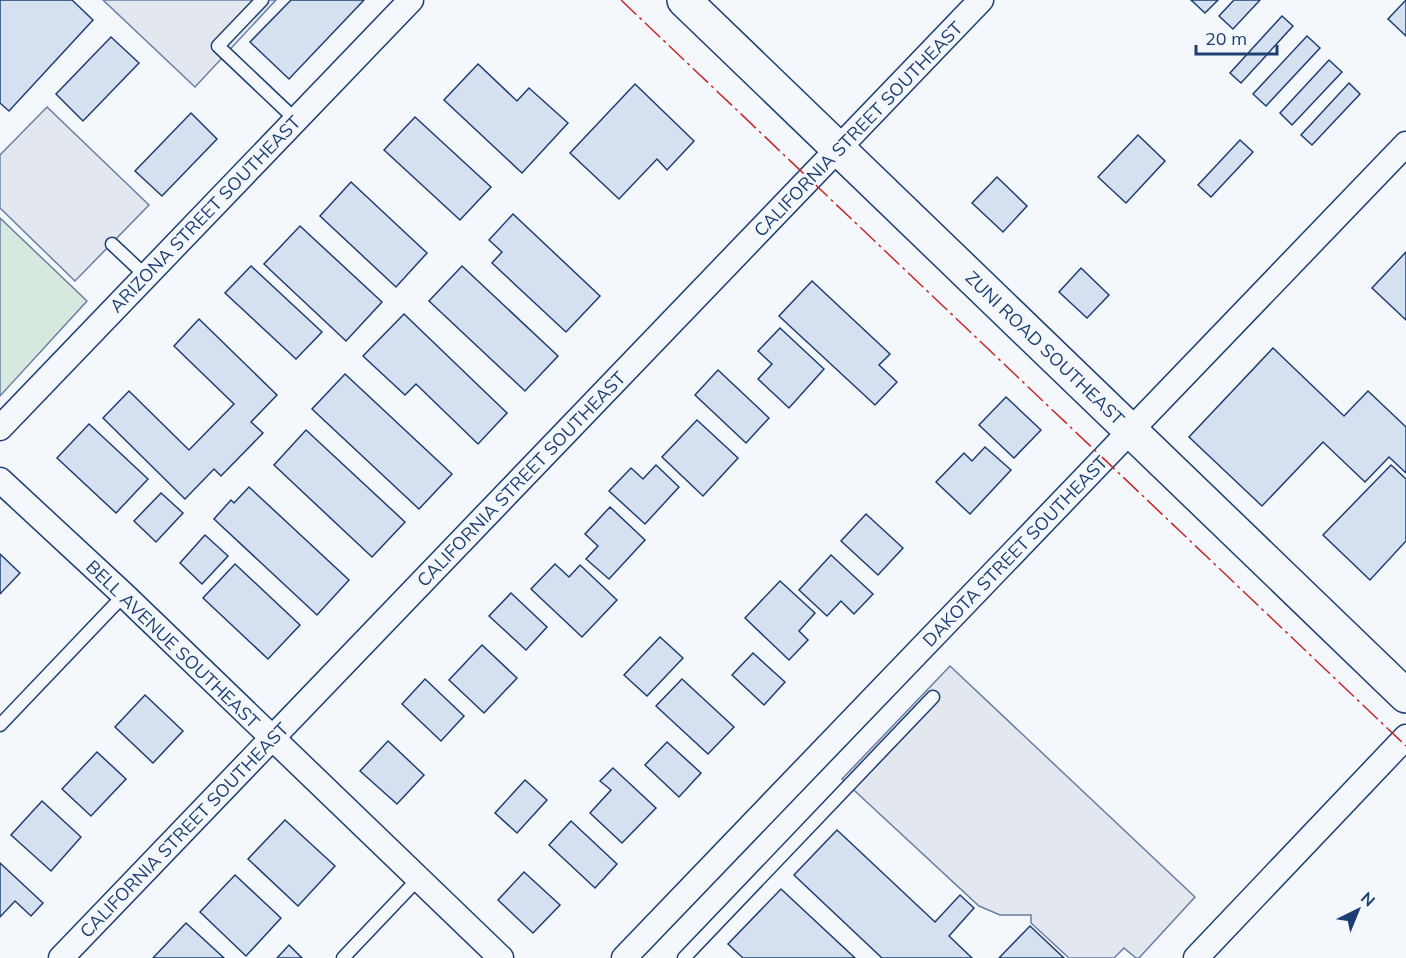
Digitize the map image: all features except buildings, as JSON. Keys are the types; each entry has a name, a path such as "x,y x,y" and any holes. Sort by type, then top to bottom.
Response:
{"street":[{"name":"ARIZONA STREET SOUTHEAST","path":"0,428 411,0"},
{"name":"ZUNI ROAD SOUTHEAST","path":"684,0 1406,696"},
{"name":"CALIFORNIA STREET SOUTHEAST","path":"61,958 981,0"},
{"name":"DAKOTA STREET SOUTHEAST","path":"624,958 1406,144"},
{"name":"BELL AVENUE SOUTHEAST","path":"0,480 124,595 501,958"},
{"path":"1196,958 1406,738"}],"lane":[{"path":"262,0 218,46 296,120"},
{"path":"112,244 146,276"},
{"path":"0,725 124,595"},
{"path":"684,958 933,697"},
{"path":"343,958 418,879"}],"shaded area":[{"path":"103,0 276,0 195,87"},
{"path":"47,107 149,205 75,281 0,208 0,155"},
{"path":"0,218 87,301 0,396"},
{"path":"950,666 1195,897 1139,958 1124,948 1114,958 1069,958 1031,923 1031,915 1000,915 979,906 842,779"}],"power":[{"path":"621,0 1406,746"}]}
